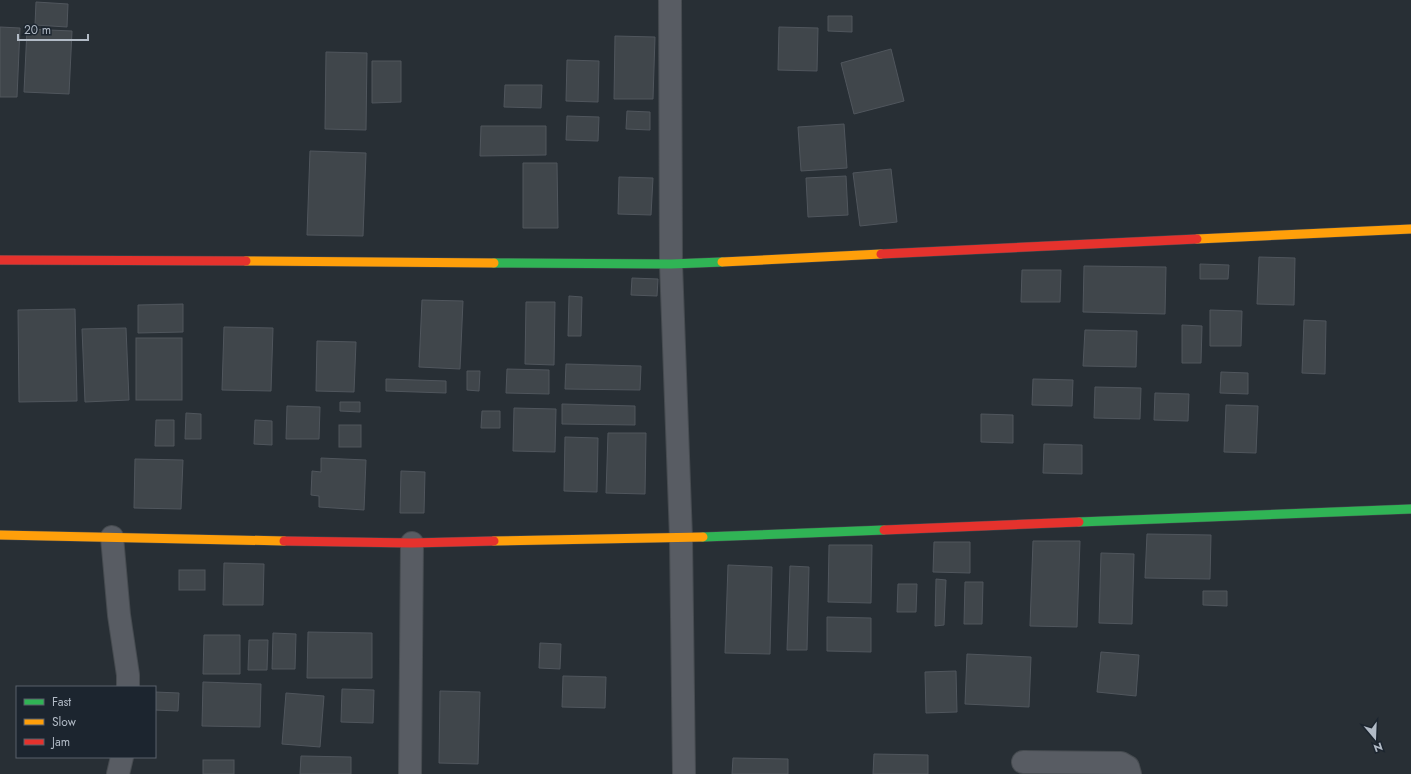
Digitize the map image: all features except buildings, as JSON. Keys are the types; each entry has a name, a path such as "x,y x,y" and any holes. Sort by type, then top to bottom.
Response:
{"street":[{"path":"670,0 671,264 681,538 684,774"},
{"path":"0,260 671,264 1411,229"},
{"path":"0,535 412,542 681,538 1411,508"},
{"path":"112,537 119,615 128,675 128,686"},
{"path":"410,774 412,542"},
{"path":"118,774 122,758"},
{"path":"1023,762 1121,763 1128,767 1130,774"}],"traffic: fast":[{"path":"494,263 671,264 722,262"},
{"path":"1079,522 1411,509"},
{"path":"703,537 884,530"}],"traffic: slow":[{"path":"1197,239 1411,229"},
{"path":"722,262 881,254"},
{"path":"246,261 494,263"},
{"path":"0,535 284,541"},
{"path":"494,541 703,537"}],"traffic: jam":[{"path":"881,254 1197,239"},
{"path":"0,260 246,261"},
{"path":"884,530 1079,522"},
{"path":"284,541 412,543 494,541"}]}
